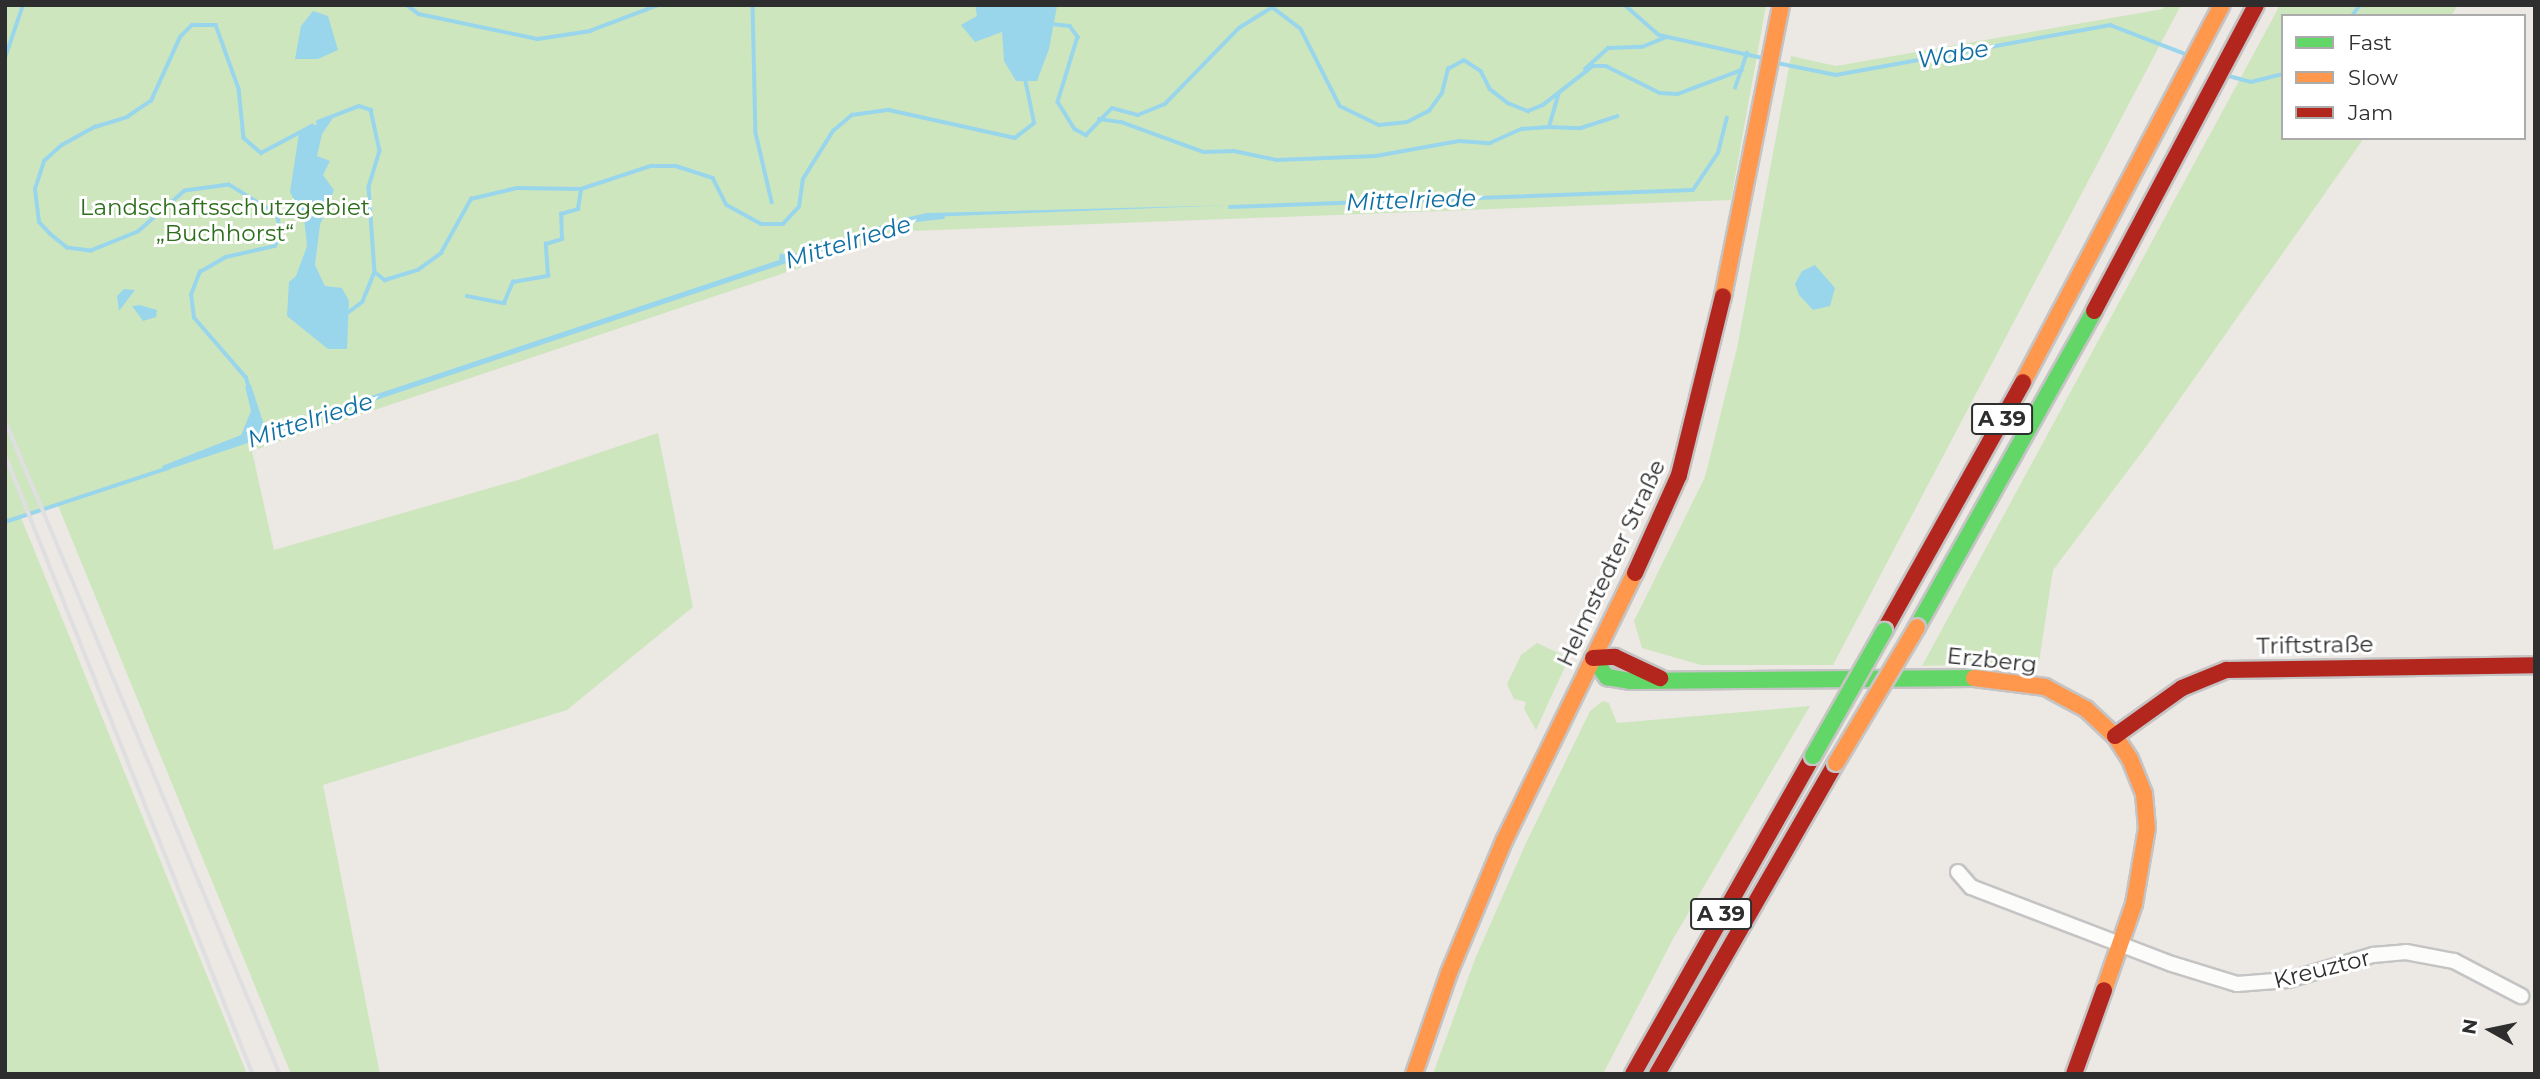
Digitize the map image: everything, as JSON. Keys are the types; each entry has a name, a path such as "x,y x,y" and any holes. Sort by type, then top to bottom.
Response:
{"main road":[{"name":"Helmstedter Straße","path":"1414,1074 1479,898 1660,520 1694,427 1757,141 1781,5"},
{"name":"A 39","path":"1633,1074 1884,631 2118,205 2221,5"},
{"name":"A 39","path":"1657,1074 1917,626 2145,219 2256,5"},
{"name":"Erzberg","path":"1593,658 1615,657 1660,678 2011,680 2061,693 2086,709 2115,736 2140,781 2147,828 2141,876 2120,945 2074,1074"},
{"name":"Triftstraße","path":"2115,736 2182,688 2226,670 2535,664"}],"street":[{"name":"Kreuztor","path":"1958,872 1971,887 2120,945 2237,984 2288,979 2389,952 2424,954 2454,961 2521,996"}],"green space":[{"name":"Landschaftsschutzgebiet „Buchhorst“","path":"5,5 1766,5 1731,200 910,231 252,451 274,550 518,480 658,433 693,607 567,710 323,785 380,1074 291,1074 57,503 20,515 247,1074 5,1074"},
{"path":"2164,5 2181,5 1833,665 1701,665 1642,648 1634,621 1705,477 1737,348 1791,56 1836,66 2163,9"},
{"path":"2280,5 2458,5 2452,14 2281,14 2281,140 2363,140 2148,444 2053,570 2039,662 1922,666"},
{"path":"1537,643 1569,658 1536,730 1524,709 1526,702 1514,699 1507,684 1521,655"},
{"path":"1603,701 1609,703 1617,723 1810,706 1673,939 1603,1074 1433,1074 1475,959 1526,843 1590,711"}],"water":[{"path":"975,5 1057,6 1049,49 1037,81 1016,81 1004,61 1002,32 975,42 961,25 977,16"},
{"path":"313,11 328,16 338,50 318,59 295,59 301,26"},
{"path":"335,115 322,134 317,156 330,161 323,175 334,190 320,225 315,265 325,286 342,288 349,301 347,349 328,349 287,316 289,282 296,276 307,246 304,218 290,192 299,133"},
{"path":"1234,205 928,217 164,471 162,466 241,435 251,411 245,386 251,385 266,431 779,260 780,253 788,256 904,218 927,213"},
{"path":"1815,265 1835,288 1830,306 1813,310 1799,295 1795,284 1802,271"},
{"path":"124,289 135,290 119,311 117,296"},
{"path":"140,305 157,310 156,317 143,321 132,306"}],"waterway":[{"name":"Wabe","path":"5,58 23,5"},
{"name":"Wabe","path":"407,5 419,14 538,39 590,31 658,5"},
{"path":"753,5 756,133 772,202"},
{"name":"Wabe","path":"1625,5 1659,35 1763,58"},
{"name":"Wabe","path":"2353,14 2360,5"},
{"path":"1051,24 1070,26 1078,37 1058,102 1075,129 1086,135 1112,108 1138,115 1165,104 1239,28 1272,7 1301,29 1340,106 1379,125 1407,122 1429,111 1442,93 1448,69 1464,60 1481,71 1490,89 1508,103 1528,111 1543,105 1593,66 1606,66 1660,93 1678,94 1742,70"},
{"path":"249,388 246,378 194,318 191,295 200,272 226,257 275,246 281,231 276,214 229,185 185,191 138,232 91,251 67,248 39,222 35,189 44,161 62,145 95,127 127,117 151,101 180,37 192,25 216,25 239,89 244,138 261,153 312,126"},
{"name":"Wabe","path":"1777,63 1836,75 2110,25 2185,54"},
{"path":"1585,69 1608,48 1642,47 1667,37"},
{"name":"Mittelriede","path":"1735,88 1747,53"},
{"name":"Wabe","path":"2229,76 2251,82 2281,74"},
{"path":"375,272 385,280 418,270 441,253 471,199 517,188 581,189 651,166 676,166 713,178 727,205 761,224 783,224 799,207 803,179 833,131 852,115 889,110 1015,138 1034,123 1025,79"},
{"path":"1099,119 1121,122 1204,152 1234,151 1277,160 1376,156 1459,141 1490,143 1522,129 1549,127 1558,95"},
{"path":"318,122 359,106 371,110 380,151 369,187 375,272 363,302 346,315"},
{"path":"1549,127 1581,128 1617,116"},
{"name":"Mittelriede","path":"1230,207 1693,190 1718,153 1727,118"},
{"path":"467,296 504,303 513,282 548,276 546,244 562,239 561,214 578,209 581,189"},
{"name":"Mittelriede","path":"916,220 943,217"},
{"name":"Mittelriede","path":"5,522 168,468"}],"railway":[{"path":"5,420 280,1074"},
{"path":"5,454 253,1074"}],"traffic: fast":[{"path":"1917,627 2094,311"},
{"path":"1813,756 1884,631"},
{"path":"1593,658 1607,677 1630,681 1974,678"}],"traffic: slow":[{"path":"1723,296 1781,5"},
{"path":"2023,382 2222,5"},
{"path":"1414,1074 1449,973 1504,841 1635,573"},
{"path":"1836,763 1917,627"},
{"path":"1974,678 2045,687 2086,709 2115,736 2130,759 2144,794 2147,828 2134,904 2104,990"}],"traffic: jam":[{"path":"2094,311 2256,5"},
{"path":"1635,573 1679,475 1723,296"},
{"path":"1884,631 2023,382"},
{"path":"1593,658 1615,657 1660,678"},
{"path":"2115,736 2182,688 2226,670 2535,665"},
{"path":"1633,1074 1813,756"},
{"path":"1657,1074 1836,763"},
{"path":"2074,1074 2104,990"}]}
